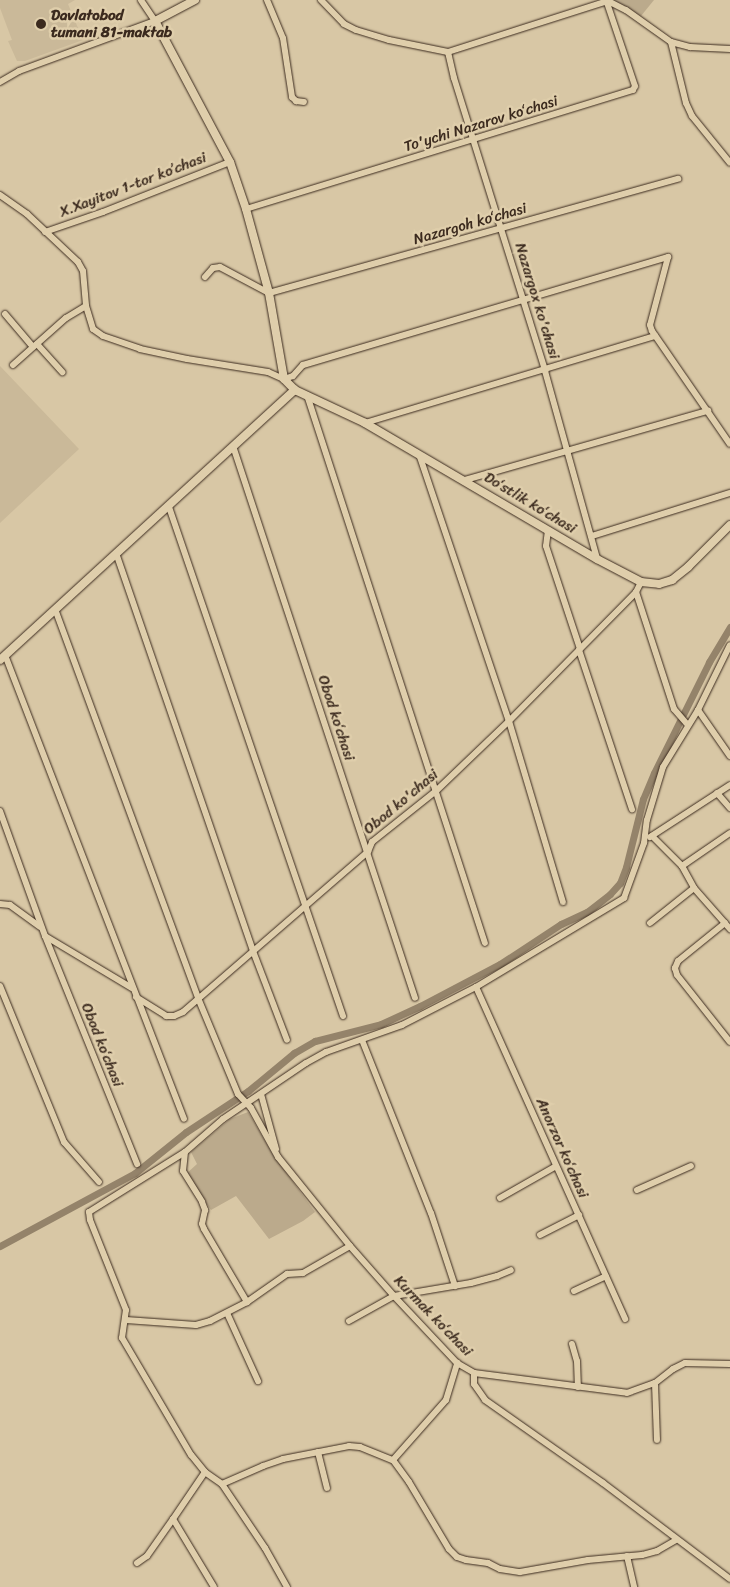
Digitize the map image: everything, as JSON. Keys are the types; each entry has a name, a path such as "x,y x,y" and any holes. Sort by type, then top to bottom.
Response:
{"street":[{"path":"141,0 155,21 230,162 246,209 268,294 284,379"},
{"path":"0,82 20,71 155,21 195,0"},
{"path":"267,0 283,38 292,97 296,101 304,102"},
{"path":"321,0 344,24 356,30 389,40 448,52 607,0 626,10 671,42 690,47 730,49"},
{"name":"To'ychi Nazarov koʻchasi","path":"246,209 633,90 635,86 607,0"},
{"path":"671,42 689,110 730,163"},
{"name":"Nazargox ko'chasi","path":"448,52 454,78 475,140 545,371 592,536 597,560"},
{"name":"X.Xayitov 1-tor koʼchasi","path":"45,232 103,212 230,162"},
{"name":"Nazargoh koʻchasi","path":"268,294 678,179"},
{"path":"0,195 27,214 78,262 83,271 86,306 93,329 116,342 187,359 268,372 284,379 295,390 2,658 184,1119"},
{"path":"284,379 293,376 303,365 668,257 650,325 655,336 730,444"},
{"path":"205,277 213,268 220,267 268,294"},
{"path":"13,365 66,318 86,306"},
{"path":"5,314 62,372"},
{"path":"365,424 545,371 655,336"},
{"name":"Doʻstlik koʻchasi","path":"295,390 365,424 420,457 465,480 597,560 641,582 659,584 672,580 688,567 730,525"},
{"path":"307,395 485,942"},
{"path":"465,480 708,412"},
{"name":"Obod koʻchasi","path":"233,446 415,998"},
{"path":"420,457 509,721 563,902"},
{"path":"592,536 730,493"},
{"path":"169,507 343,1016"},
{"path":"548,530 546,546 632,809"},
{"path":"116,553 253,951 287,1040"},
{"name":"Obod ko'chasi","path":"136,997 158,1012 174,1016 183,1012 368,852 372,842 436,791 509,721 636,592 641,582"},
{"path":"636,592 676,714 688,725"},
{"path":"55,609 198,998 242,1099"},
{"path":"286,1587 265,1548 222,1484 205,1472 191,1455 122,1338 126,1310 90,1220 89,1212 184,1152 223,1119 242,1099 261,1094 326,1052 402,1025 476,987 624,898 644,843 647,820 663,767 698,710 730,644"},
{"path":"724,659 730,666"},
{"path":"698,710 730,756"},
{"path":"644,843 730,785"},
{"path":"717,793 730,808"},
{"name":"Obod koʻchasi","path":"0,811 44,936 137,1164"},
{"path":"682,866 730,833"},
{"path":"652,836 682,866 694,888 730,929"},
{"path":"650,923 694,888"},
{"path":"0,904 10,905 41,928"},
{"path":"725,923 678,961 675,968 677,976 730,1042"},
{"path":"44,936 132,988"},
{"path":"0,986 64,1142 76,1157 95,1174 100,1182"},
{"name":"Anorzor koʻchasi","path":"476,987 625,1319"},
{"path":"362,1040 431,1213 456,1286"},
{"path":"261,1094 278,1157"},
{"name":"Kurmak koʻchasi","path":"242,1099 278,1157 350,1246 394,1296 457,1363 474,1373 474,1384 485,1400 596,1478 730,1579"},
{"path":"184,1152 183,1171 205,1210 202,1224 204,1229 247,1302"},
{"path":"500,1198 556,1166"},
{"path":"637,1190 691,1166"},
{"path":"540,1235 579,1215"},
{"path":"126,1320 196,1325 227,1313 247,1302 287,1274 303,1273 350,1246"},
{"path":"349,1320 394,1296 456,1286 497,1276 511,1270"},
{"path":"574,1291 606,1276"},
{"path":"227,1313 258,1381"},
{"path":"572,1344 578,1386"},
{"path":"393,1460 446,1400 457,1363"},
{"path":"474,1373 627,1392 656,1383 673,1369 685,1363 730,1364"},
{"path":"656,1383 658,1440"},
{"path":"222,1484 263,1466 318,1452 349,1446 360,1447 393,1460 457,1557 520,1572 588,1560 642,1555 657,1551 676,1540"},
{"path":"318,1452 327,1488"},
{"path":"137,1563 147,1556 205,1472"},
{"path":"173,1519 214,1587"},
{"path":"626,1556 634,1587"}],"shaded area":[{"name":"Davlatobod tumani 81-maktab","path":"0,0 75,0 68,4 83,40 25,61 17,61 8,41 12,40 0,8"},
{"path":"613,0 654,0 641,16"},
{"path":"0,366 79,449 0,523"},
{"path":"248,1112 274,1156 315,1212 303,1221 269,1239 236,1196 211,1210 186,1174 197,1164 191,1152 230,1119"}],"waterway":[{"path":"0,1246 135,1173 186,1132 248,1091 294,1053 315,1041 381,1024 420,1006 500,964 561,924 587,912 610,894 620,883 626,867 643,799 654,773 709,662 730,627"}],"place":[{"name":"Davlatobod tumani 81-maktab","path":"41,24"}]}
